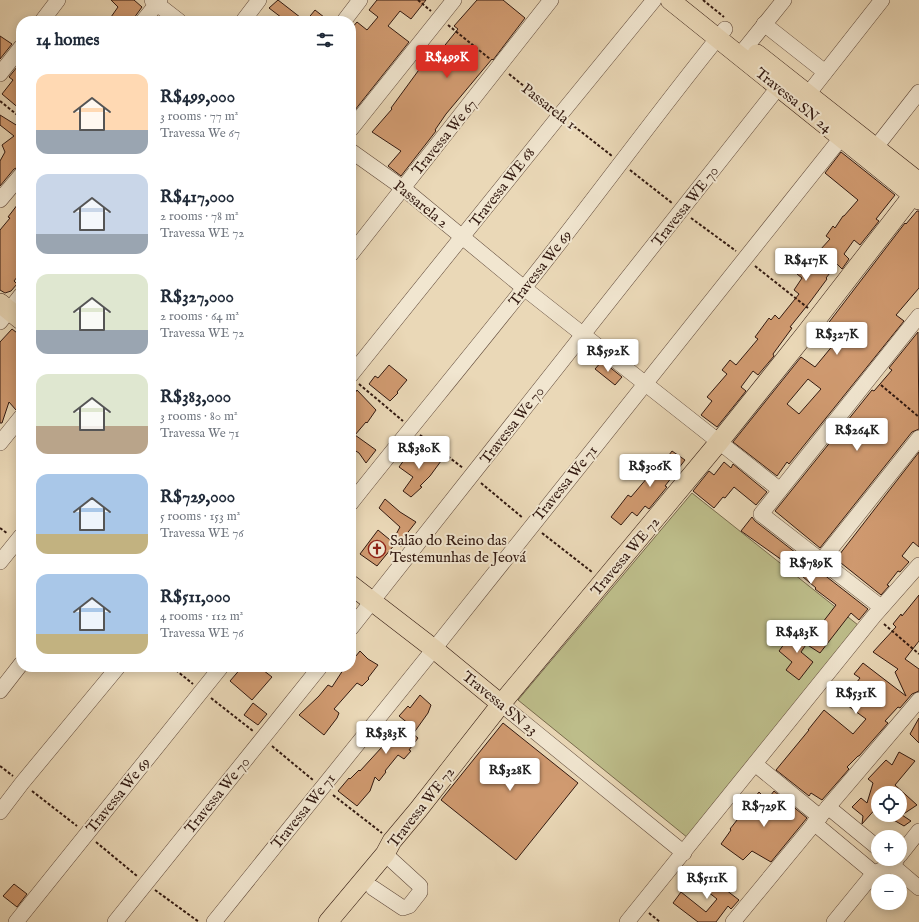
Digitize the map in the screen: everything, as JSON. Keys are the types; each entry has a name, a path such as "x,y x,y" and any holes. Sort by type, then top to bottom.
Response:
{"main road":[{"name":"Travessa SN 24","path":"677,1 804,100 876,147 917,191"},
{"name":"Travessa SN 24","path":"804,100 841,138 917,191"},
{"name":"Travessa WE 72","path":"328,922 501,704 719,442 917,191"},
{"name":"Travessa SN 23","path":"356,589 434,649 501,704"}],"street":[{"path":"46,16 58,0"},
{"path":"247,16 260,0"},
{"path":"348,16 360,0"},
{"path":"356,123 454,0"},
{"name":"Travessa We 67","path":"356,248 551,0"},
{"name":"Travessa WE 68","path":"356,369 654,0"},
{"path":"743,51 784,0"},
{"path":"804,100 882,0"},
{"path":"146,16 156,1 174,16"},
{"path":"764,24 825,72"},
{"name":"Travessa We 69","path":"356,497 524,288 721,34"},
{"path":"0,74 16,53"},
{"name":"Travessa WE 70","path":"583,334 782,82"},
{"path":"876,147 919,92"},
{"name":"Travessa We 71","path":"214,922 434,649 841,138"},
{"name":"Passarela 2","path":"356,155 403,188 524,288 583,334"},
{"path":"0,200 16,181"},
{"path":"8,314 16,302"},
{"path":"878,612 821,561 761,514 919,316"},
{"path":"583,334 780,490"},
{"name":"Travessa We 70","path":"356,622 583,334"},
{"path":"0,443 16,423"},
{"path":"821,561 919,438"},
{"path":"0,562 16,542"},
{"path":"628,922 878,612 919,565"},
{"path":"0,691 16,670"},
{"path":"0,812 22,783 114,672"},
{"name":"Travessa We 69","path":"16,922 217,672"},
{"name":"Travessa We 70","path":"115,922 316,672"},
{"path":"733,922 820,815 919,700"},
{"name":"Travessa SN 23","path":"501,704 684,853"},
{"path":"755,764 820,815 871,844"},
{"path":"820,815 874,873"},
{"path":"907,846 919,831"},
{"path":"373,888 403,908 409,906 420,892 420,886 388,847"},
{"path":"834,922 874,873 885,866"},
{"path":"900,866 919,888"}],"path":[{"name":"Passarela 1","path":"418,0 499,67 681,210"},
{"path":"0,101 16,114"},
{"path":"871,376 919,417"},
{"path":"878,612 919,654"},
{"path":"179,672 322,787 388,847"},
{"path":"0,766 87,834 146,883 199,922"}],"green space":[{"path":"692,493 858,625 688,838 518,700"}],"building":[{"path":"111,0 134,0 142,7 135,16 112,16 118,7"},
{"path":"278,0 299,16 279,16 269,8"},
{"path":"377,0 426,0 411,19 400,11 388,26 409,42 356,109 356,23 357,22 367,30 378,17 369,10"},
{"path":"477,0 503,0 525,18 493,60 492,59 446,114 435,130 436,131 401,176 388,166 401,151 372,132 392,109 391,108 421,67 437,55 458,29 454,26"},
{"path":"315,10 323,16 310,16"},
{"path":"0,36 12,44 0,59"},
{"path":"16,68 16,106 2,94 13,80 9,77"},
{"path":"0,115 16,125 16,168 0,186 0,161 5,152 2,145 14,136 0,125"},
{"path":"841,152 895,195 876,219 879,221 860,245 854,240 844,254 849,259 842,269 837,264 826,278 827,279 790,327 792,328 773,354 774,356 758,375 753,371 741,387 746,391 717,427 701,415 712,401 707,397 727,374 722,370 730,360 736,365 758,339 755,337 769,318 771,320 775,315 779,319 799,294 794,290 802,278 797,274 806,263 816,271 828,257 820,250 830,239 826,236 833,226 835,228 843,216 858,200 825,173"},
{"path":"16,207 16,278 14,281 16,285 11,291 5,293 0,290 0,230 10,218 8,217"},
{"path":"917,211 919,211 919,288 896,315 904,321 789,464 787,462 777,476 733,442 801,357 815,367 834,344 820,334 905,223 906,224","holes":["808,379 821,389 799,414 787,404"]},
{"path":"12,329 16,332 16,410 9,402 2,423 0,423 0,342"},
{"path":"918,332 919,429 912,432 820,548 775,511 872,390 874,391 892,370 889,368"},
{"path":"602,361 622,377 615,385 595,369"},
{"path":"389,365 407,380 390,401 369,384 375,376 378,378"},
{"path":"357,390 376,410 367,423 366,422 356,434"},
{"path":"356,436 376,450 366,463 356,451"},
{"path":"424,446 441,461 430,476 420,486 422,487 411,497 403,491 413,477 399,467 407,456 412,460"},
{"path":"672,451 685,460 665,486 667,487 649,509 645,506 637,516 632,512 621,525 611,517 628,495 631,497 653,471 648,467 655,457 663,463"},
{"path":"919,452 919,547 913,542 902,556 909,562 900,572 898,571 887,585 889,586 881,595 836,559"},
{"path":"724,462 731,468 733,464 767,492 756,505 734,487 714,508 693,491 709,471 714,475"},
{"path":"385,499 400,512 416,522 405,536 408,537 401,547 393,540 400,527 379,508"},
{"path":"752,517 755,521 868,609 859,620 851,613 820,653 806,644 836,605 815,589 816,588 789,565 741,531"},
{"name":"Salão do Reino das Testemunhas de Jeová","path":"378,530 395,544 377,566 360,554"},
{"path":"919,595 919,641 905,659 919,669 919,691 912,694 900,708 898,707 885,721 888,723 859,756 847,767 849,769 822,800 811,793 809,796 776,770 824,710 853,734 866,719 836,697 845,687 850,691 860,678 854,674 863,663 906,696 895,672 898,669 873,652 896,627 893,624 901,614 902,616"},
{"path":"796,628 810,639 801,652 813,662 799,680 786,670 792,662 779,651"},
{"path":"360,651 368,659 378,665 368,678 369,679 362,686 357,683 334,709 339,713 324,735 299,715 328,685 332,687 342,672 356,672 356,656"},
{"path":"238,672 266,672 272,677 252,700 230,681"},
{"path":"420,695 431,705 428,713 413,734 418,738 409,750 411,751 404,759 398,755 379,781 375,777 370,791 357,806 338,791 349,778 350,779 359,770 360,771 382,747 385,749 394,739 398,742 409,724 399,716 408,706 410,708"},
{"path":"253,703 267,714 258,725 244,715"},
{"path":"919,718 919,743 910,734"},
{"path":"503,723 578,783 516,860 441,800"},
{"path":"899,752 915,761 895,785 896,786 872,786 873,783 868,779 886,760 892,765"},
{"path":"871,790 871,814 862,824 863,816 852,807 861,798 867,803"},
{"path":"774,791 807,818 771,862 752,851 743,860 721,844 731,830 730,829 759,792 767,800"},
{"path":"907,796 917,805 907,812"},
{"path":"907,818 911,821 904,826 897,822 907,822"},
{"path":"702,868 719,881 717,883 739,900 731,909 728,906 716,922 698,922 673,903 681,892 706,912 717,899 693,880"},
{"path":"14,884 27,894 17,907 3,896"}],"place":[{"name":"Salão do Reino das Testemunhas de Jeová","path":"377,549"}]}
